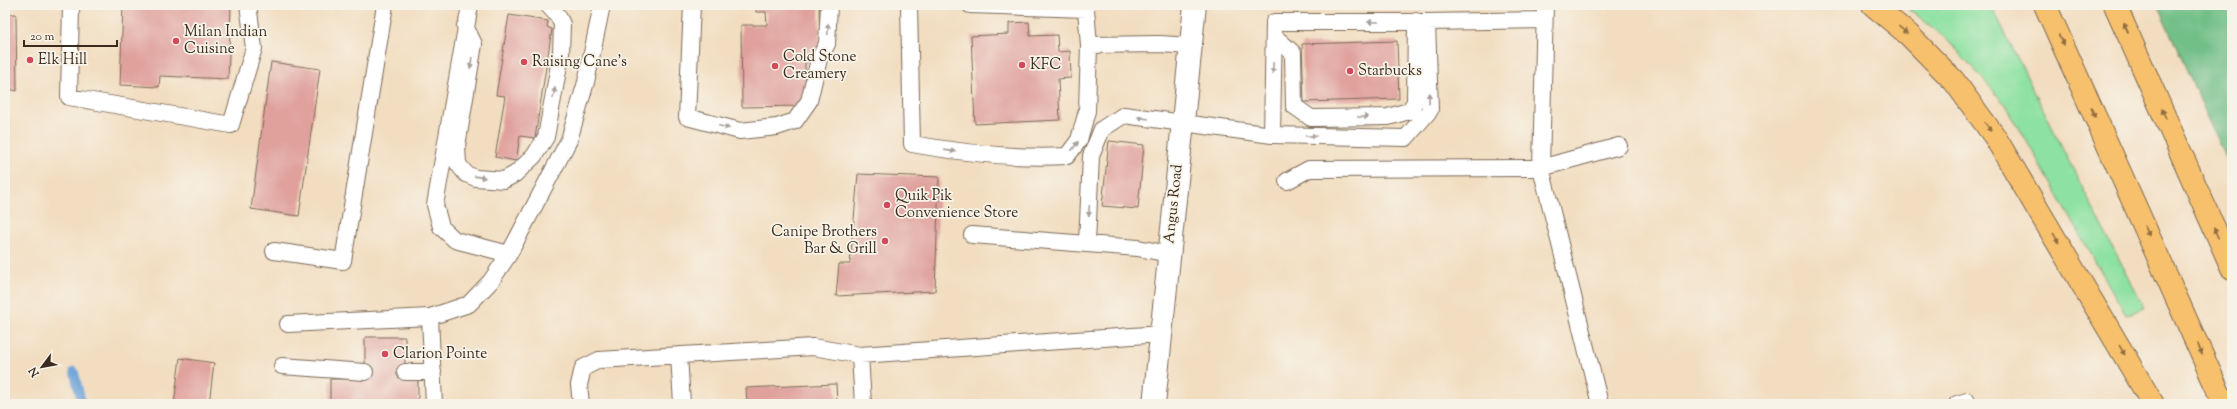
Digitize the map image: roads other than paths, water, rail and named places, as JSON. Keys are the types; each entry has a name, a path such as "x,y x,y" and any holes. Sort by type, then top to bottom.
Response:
{"highway":[{"path":"1873,5 1909,35 1954,81 1995,137 2153,404"},
{"path":"2045,5 2224,404"},
{"path":"2115,5 2232,268"}],"street":[{"name":"Angus Road","path":"1154,404 1195,5"}],"lane":[{"path":"71,5 70,97 231,125 254,48 248,5"},
{"path":"274,251 343,261 385,5"},
{"path":"470,5 465,26 435,205 441,227 455,240 508,254"},
{"path":"465,26 474,44 457,146 458,164 466,174 476,178 504,180 515,174 534,156 546,137 561,54 562,24 558,16 548,5"},
{"path":"288,324 430,317 469,304 491,281 508,254 569,140 586,82 602,5"},
{"path":"692,5 687,117 740,131 777,127 796,121 809,101 819,59 827,44 829,5"},
{"path":"909,5 912,144 959,152 1042,157 1067,156 1079,140 1087,111 1089,45 1086,9 970,5"},
{"path":"1272,135 1274,22 1422,22 1545,12 1540,168 1600,404"},
{"path":"1274,36 1292,52 1294,106 1311,118 1388,117 1409,111 1415,102 1422,22"},
{"path":"1087,244 1091,156 1102,129 1124,115 1272,135 1406,138 1430,110 1422,22"},
{"path":"1089,45 1160,44 1190,46"},
{"path":"1287,181 1309,169 1540,168 1620,146"},
{"path":"972,235 1138,248 1169,254"},
{"path":"430,317 434,404"},
{"path":"581,404 579,385 583,368 599,360 813,347 860,355 1161,334"},
{"path":"679,354 682,404"},
{"path":"860,355 864,404"},
{"path":"282,366 365,372"},
{"path":"405,372 433,372"}],"waterway":[{"path":"74,371 82,404"}],"place":[{"name":"Milan Indian Cuisine","path":"176,41"},
{"name":"Elk Hill","path":"30,60"},
{"name":"Raising Cane's","path":"524,62"},
{"name":"KFC","path":"1022,65"},
{"name":"Cold Stone Creamery","path":"775,66"},
{"name":"Starbucks","path":"1350,71"},
{"name":"Quik Pik Convenience Store","path":"887,205"},
{"name":"Canipe Brothers Bar & Grill","path":"885,241"},
{"name":"Clarion Pointe","path":"385,354"}]}
